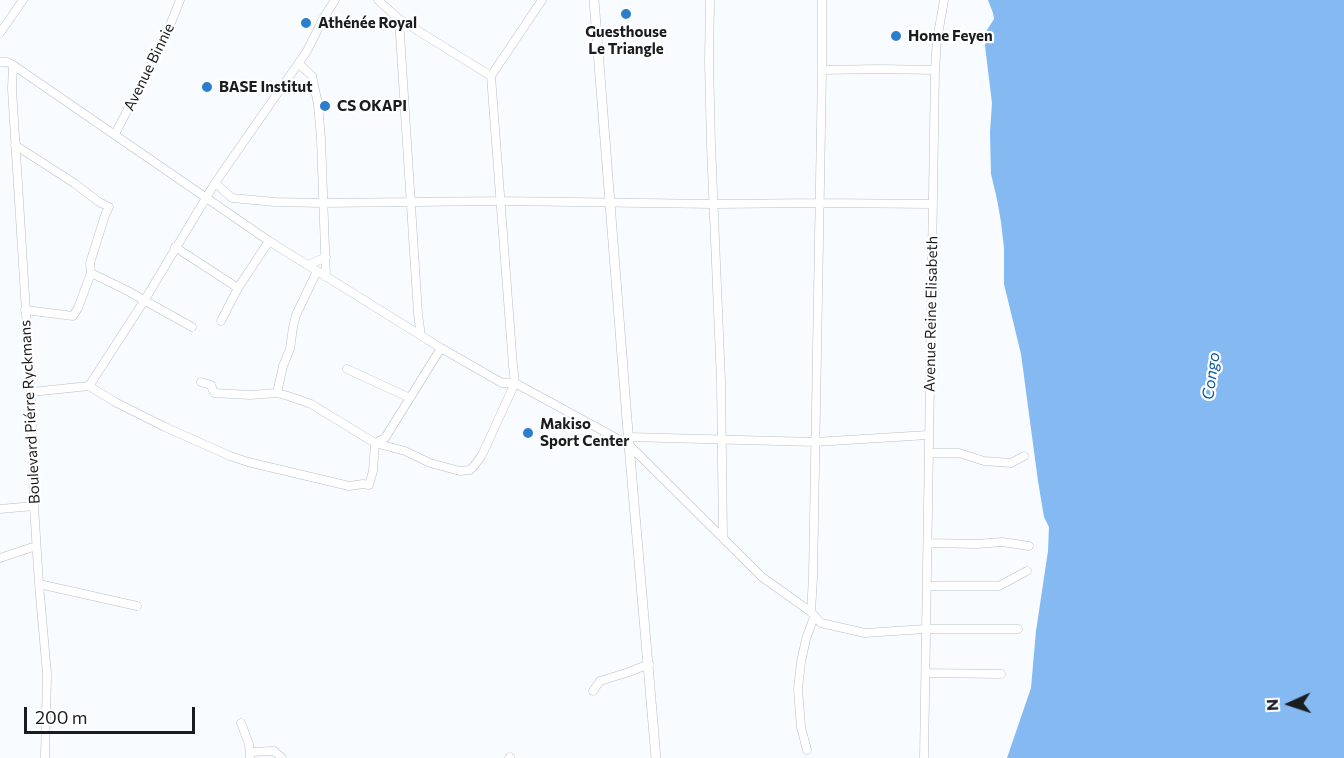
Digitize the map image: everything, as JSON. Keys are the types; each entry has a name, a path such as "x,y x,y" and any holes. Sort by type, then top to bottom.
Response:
{"main road":[{"path":"594,0 656,758"}],"street":[{"path":"0,33 23,0"},
{"name":"Avenue Binnie","path":"115,134 165,38 180,0"},
{"path":"89,386 144,301 214,183 299,64 335,0"},
{"path":"378,0 399,19 491,76"},
{"path":"201,382 210,385 214,393 249,395 277,393 311,404 375,443 460,471 470,470 474,466 482,455 515,383 491,76 542,0"},
{"path":"710,0 709,62 722,440 723,537"},
{"path":"807,750 801,727 798,689 806,639 813,615 822,0"},
{"name":"Avenue Reine Elisabeth","path":"924,758 935,70 937,40 944,0"},
{"path":"399,19 421,336"},
{"path":"0,55 7,63 115,134 269,241 421,336 502,383 515,383 629,441 762,577 821,623 865,633 925,629 1018,629"},
{"name":"Boulevard Piérre Ryckmans","path":"7,63 12,89 31,392 36,546 47,674 45,758"},
{"path":"299,64 312,76 318,104 326,277"},
{"path":"822,70 935,70"},
{"path":"15,145 109,207 90,263 91,273 73,316 25,310"},
{"path":"214,183 232,198 275,202 933,204"},
{"path":"221,321 238,288 269,241"},
{"path":"175,247 238,288"},
{"path":"308,265 326,257"},
{"path":"277,393 283,366 290,349 296,315 317,272"},
{"path":"91,273 192,327"},
{"path":"404,325 418,314"},
{"path":"375,443 385,438 441,348"},
{"path":"496,379 504,376 513,366"},
{"path":"347,369 410,398"},
{"path":"31,392 89,386 156,422 230,456 349,486 369,485 373,471 375,443"},
{"path":"629,441 815,442 928,435"},
{"path":"929,453 959,453 984,461 1011,463 1024,456"},
{"path":"0,508 34,506"},
{"path":"928,543 1002,542 1029,546"},
{"path":"0,558 36,546"},
{"path":"927,586 999,586 1027,571"},
{"path":"39,584 137,606"},
{"path":"592,691 600,681 649,664"},
{"path":"926,673 1001,674"},
{"path":"241,723 249,744 250,755 274,751 282,758"}],"water":[{"name":"Congo","path":"988,0 1344,0 1344,758 1007,758 1031,688 1049,527 1044,517 1038,481 1021,354 1004,284 1001,222 991,174 992,103 985,46 987,30 994,19"}],"place":[{"name":"Guesthouse Le Triangle","path":"626,14"},
{"name":"Athénée Royal","path":"306,23"},
{"name":"Home Feyen","path":"896,36"},
{"name":"BASE Institut","path":"207,87"},
{"name":"CS OKAPI","path":"325,106"},
{"name":"Makiso Sport Center","path":"528,433"}]}
